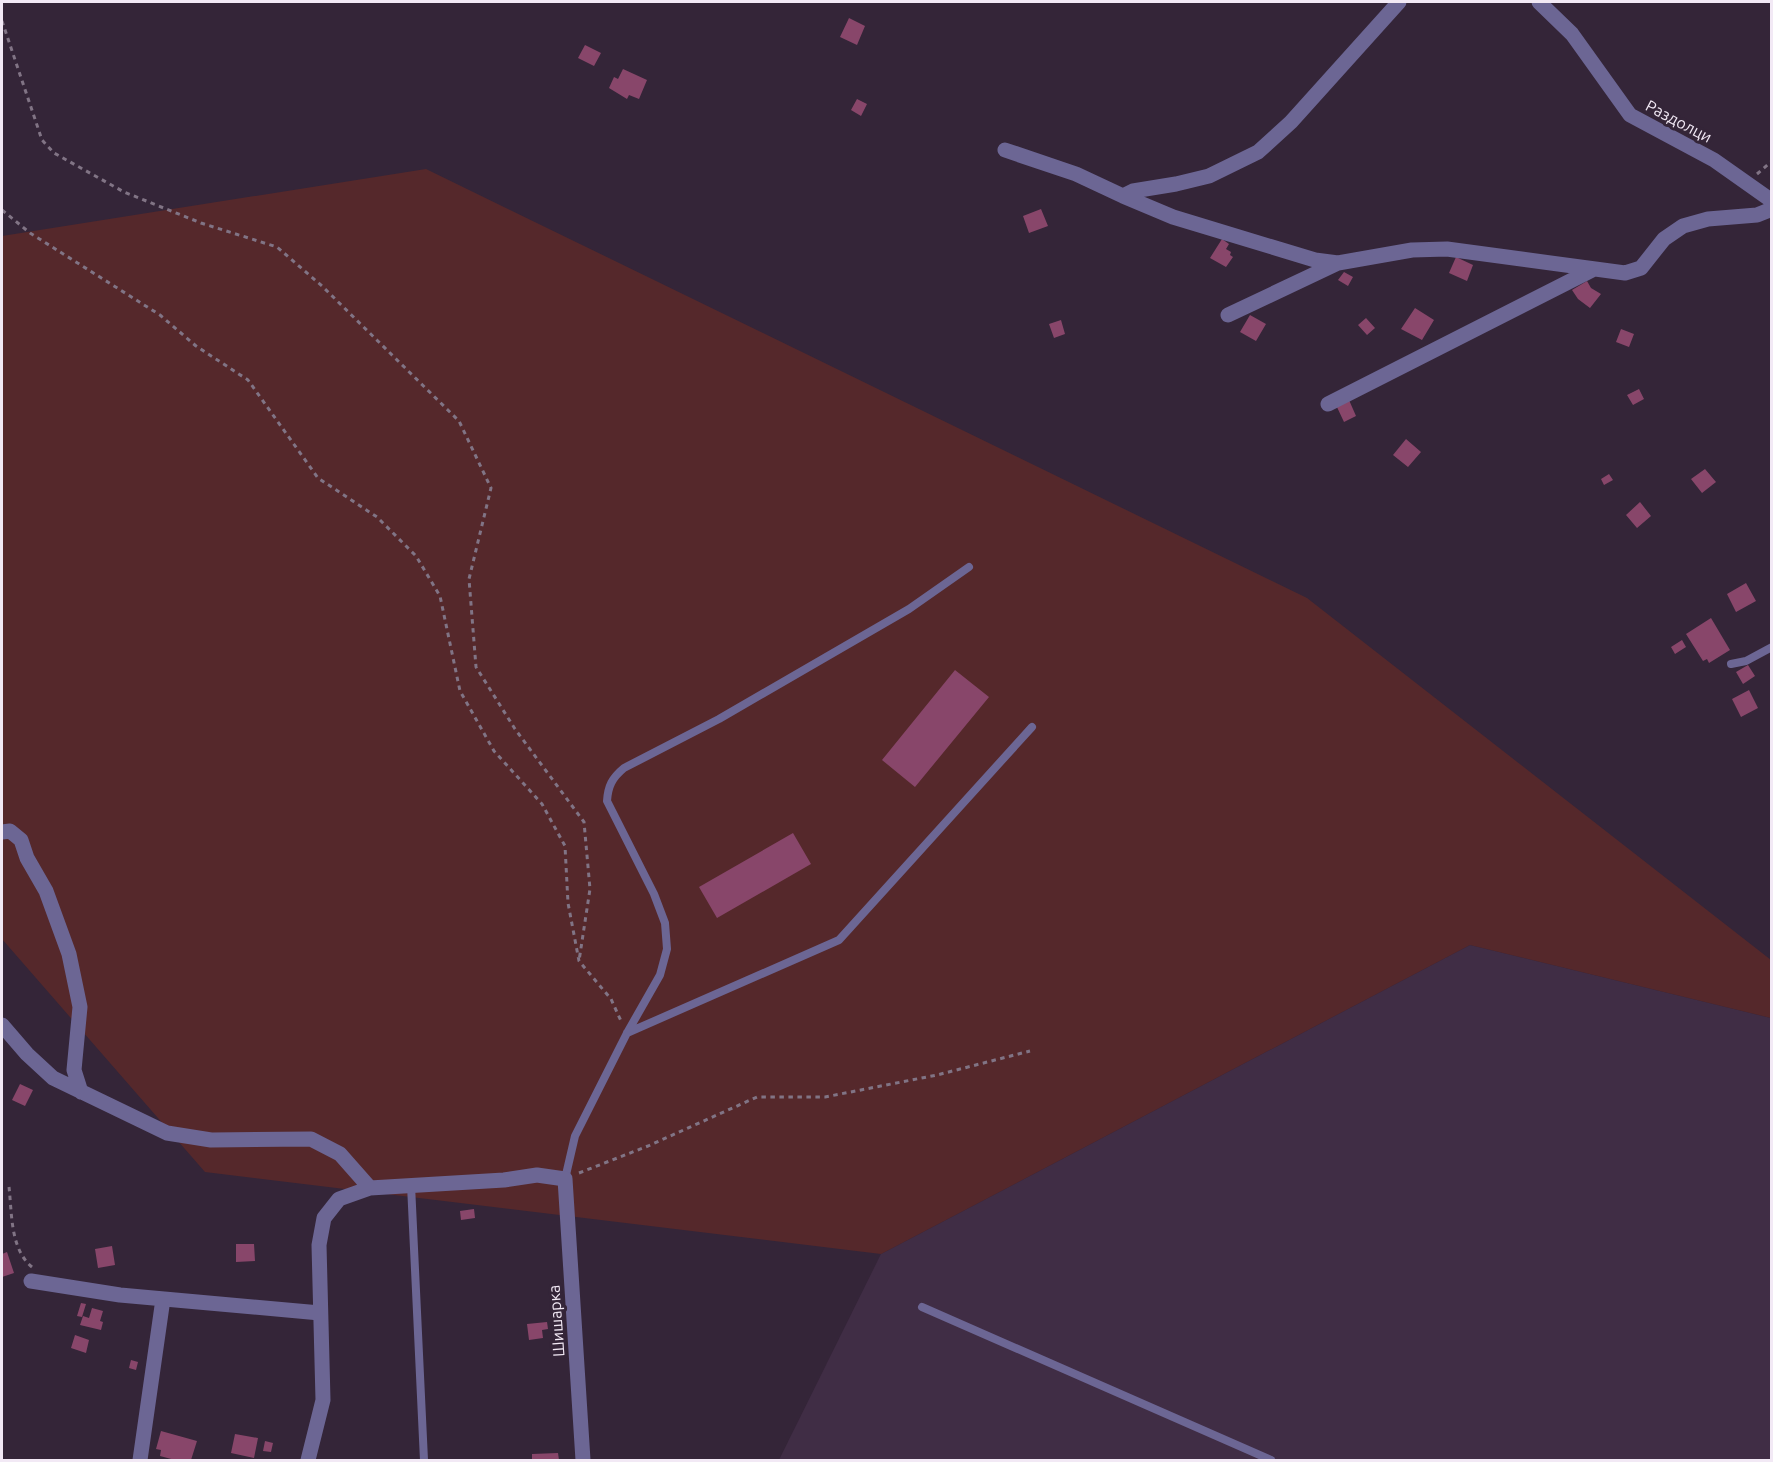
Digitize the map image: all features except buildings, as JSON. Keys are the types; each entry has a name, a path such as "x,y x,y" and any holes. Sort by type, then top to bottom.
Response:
{"street":[{"path":"1124,196 1133,191 1209,176 1258,152 1291,122 1399,2"},
{"name":"Раздолци","path":"1539,2 1572,34 1630,115 1714,160 1772,201"},
{"path":"1005,150 1076,174 1173,217 1315,260 1338,264"},
{"path":"1228,315 1338,264 1412,250 1447,249 1625,273 1641,268 1664,239 1683,226 1708,219 1757,215 1772,209"},
{"path":"1328,404 1594,269"},
{"path":"2,832 10,831 21,840 27,858 46,891 69,954 80,1007 74,1070 81,1092"},
{"path":"2,1025 52,1078 167,1133 211,1140 311,1139 340,1154 370,1188"},
{"path":"308,1461 323,1400 319,1245 324,1218 339,1198 370,1188 504,1180 537,1175 565,1179"},
{"name":"Шишарка","path":"565,1179 583,1461"},
{"path":"32,1274 120,1295 320,1313"},
{"path":"140,1461 163,1299"}],"lane":[{"path":"565,1179 575,1136 627,1033 660,975 667,949 665,923 658,904 607,801 608,788 614,777 624,768 719,719 909,609 969,567"},
{"path":"1731,664 1746,661 1772,647"},
{"path":"627,1033 839,940 1032,727"},
{"path":"411,1185 424,1461"},
{"path":"922,1307 1271,1461"}],"path":[{"path":"2,21 42,140 54,153 124,192 201,223 277,247 322,286 459,421 491,488 469,579 476,667 515,729 584,822 590,889 579,961"},
{"path":"2,210 30,233 159,315 196,346 248,380 318,478 377,517 416,556 440,596 460,691 494,751 542,804 565,846 568,903 579,961 612,999 627,1033"},
{"path":"565,1179 648,1146 757,1097 825,1097 937,1075 1030,1051"},
{"path":"9,1186 16,1242 32,1274"}],"shaded area":[{"path":"426,169 1307,598 1771,960 1771,1018 1470,945 881,1254 205,1172 2,939 2,236"},
{"path":"1470,945 1771,1018 1771,1460 779,1460 881,1254"}]}
